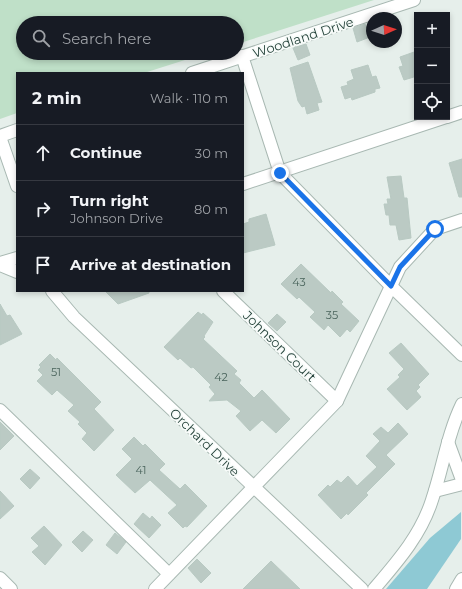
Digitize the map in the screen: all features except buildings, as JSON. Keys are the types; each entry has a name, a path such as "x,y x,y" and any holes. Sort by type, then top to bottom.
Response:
{"street":[{"name":"Woodland Drive","path":"244,55 414,0"},
{"name":"Woodland Drive","path":"195,72 230,60"},
{"path":"243,60 280,173 391,286 462,355"},
{"path":"450,116 462,112"},
{"path":"244,184 437,120"},
{"path":"16,130 0,136 16,183"},
{"path":"155,589 337,401 400,267 435,229 462,220"},
{"path":"0,264 16,258"},
{"path":"0,264 16,272"},
{"name":"Orchard Drive","path":"53,292 74,317 362,589"},
{"name":"Johnson Court","path":"224,292 337,401"},
{"path":"374,589 409,547 425,519 435,491 455,419 462,404"},
{"path":"0,410 169,574"},
{"path":"448,442 462,480"},
{"path":"435,491 462,484"},
{"path":"0,578 11,589"},
{"path":"456,589 462,579"}],"green space":[{"path":"0,0 374,0 244,42 244,16 16,16 16,60 185,60 147,72 16,72 16,113 0,119"}],"water":[{"path":"461,512 461,539 427,589 386,589 430,538"}],"route":[{"path":"280,173 391,286 400,267 435,229"}]}
